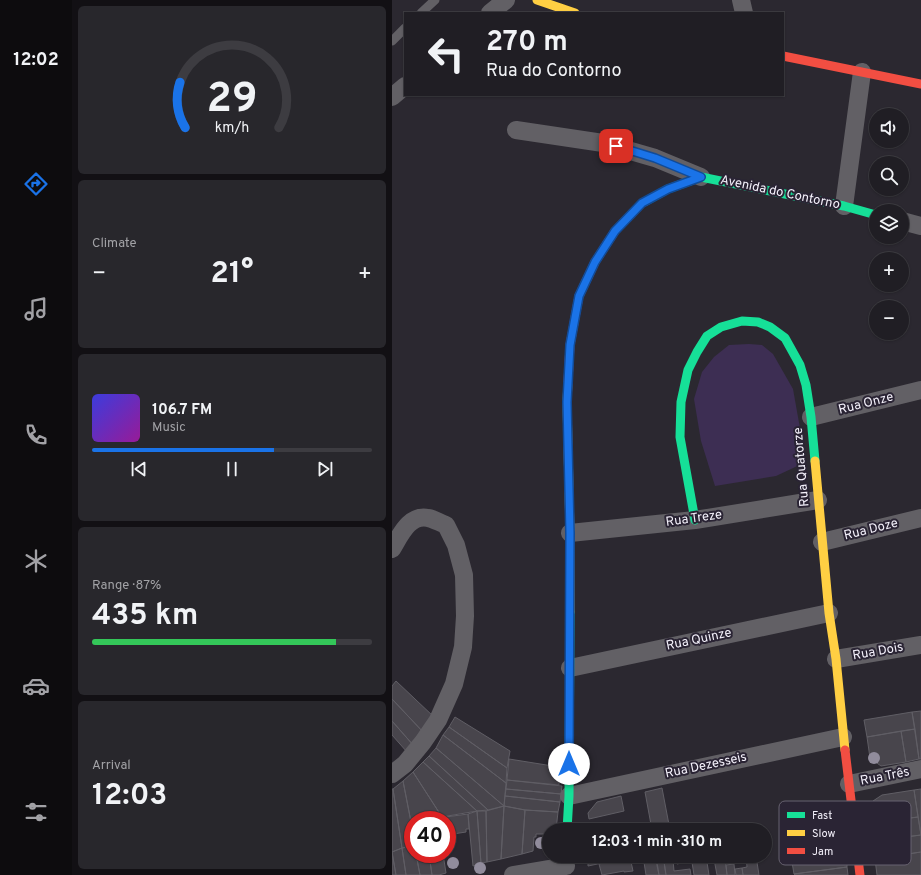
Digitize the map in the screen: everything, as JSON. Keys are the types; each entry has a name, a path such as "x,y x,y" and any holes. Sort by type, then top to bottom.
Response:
{"street":[{"path":"491,12 506,0"},
{"path":"537,0 572,12"},
{"path":"741,0 744,12"},
{"path":"784,56 921,84"},
{"path":"844,206 862,72"},
{"path":"392,97 404,87"},
{"path":"516,130 603,142 655,158 701,177"},
{"path":"567,823 569,796 570,533 567,402 570,345 579,296 595,262 615,231 642,203 668,189 701,177"},
{"name":"Avenida do Contorno","path":"701,177 869,212"},
{"path":"909,223 921,226"},
{"name":"Rua Quatorze","path":"695,520 680,437 681,402 688,370 707,336 721,327 742,322 758,322 770,327 785,338 800,365 806,385 811,417 829,613 836,659 851,801"},
{"name":"Rua Onze","path":"811,417 921,390"},
{"name":"Rua Treze","path":"570,533 695,520 818,500"},
{"path":"392,549 404,529 414,519 427,518 446,525 456,544 464,575 465,616 463,647 454,684 438,720 423,742 405,764 392,774"},
{"name":"Rua Doze","path":"822,542 921,518"},
{"name":"Rua Quinze","path":"570,668 829,613"},
{"name":"Rua Dois","path":"836,659 921,645"},
{"name":"Rua Dezesseis","path":"569,796 843,736"},
{"name":"Rua Três","path":"849,784 921,769"},
{"name":"Rua Quatorze","path":"859,865 860,875"},
{"path":"513,875 566,866"}],"lane":[{"path":"422,12 435,0"},
{"path":"392,41 404,29"}],"shaded area":[{"path":"729,345 762,345 773,354 793,389 806,462 776,476 715,486 701,441 694,399 702,372 714,357"}],"building":[{"path":"396,681 434,717 424,733 392,699 392,686"},
{"path":"392,699 424,733 414,746 392,721"},
{"path":"921,711 921,759 919,759 912,712"},
{"path":"912,712 915,729 867,737 864,720"},
{"path":"455,717 510,751 507,768 449,727"},
{"path":"392,721 414,746 407,752 392,735"},
{"path":"449,727 507,768 506,783 443,735"},
{"path":"915,729 919,759 906,762 901,731"},
{"path":"901,731 906,762 881,766 870,758 867,737"},
{"path":"443,735 506,783 504,806 436,748"},
{"path":"436,748 504,806 488,810 429,756"},
{"path":"429,756 488,810 477,811 423,762"},
{"path":"509,759 559,767 559,785 507,780"},
{"path":"423,762 477,811 456,815 456,811 438,811 413,772"},
{"path":"413,772 438,811 409,811 403,781"},
{"path":"507,780 562,786 561,794 506,789"},
{"path":"403,781 409,811 404,811 404,848 402,848 393,789"},
{"path":"662,788 669,823 651,823 645,792"},
{"path":"392,789 402,848 392,852"},
{"path":"506,789 561,794 560,802 505,796"},
{"path":"921,789 921,835 914,790"},
{"path":"914,790 918,817 911,818 911,801 873,801 882,795"},
{"path":"505,796 560,802 558,812 525,810 504,806"},
{"path":"621,796 624,811 589,819 588,813 597,802"},
{"path":"504,806 501,859 487,862 486,811"},
{"path":"504,806 525,810 522,854 501,859"},
{"path":"525,810 558,812 557,823 542,823 542,834 536,834 536,837 534,837 533,851 522,854"},
{"path":"477,811 481,864 473,866 468,814"},
{"path":"477,811 486,811 487,862 481,863"},
{"path":"468,814 469,829 466,829 466,832 456,834 456,816"},
{"path":"918,817 921,835 911,836 911,818"},
{"path":"921,835 921,852 911,854 911,836"},
{"path":"402,848 404,848 404,862"},
{"path":"402,848 406,875 396,875 392,852"},
{"path":"392,852 396,875 392,875"},
{"path":"921,852 921,875 877,875 876,865 911,865 911,854"},
{"path":"404,863 418,863 420,875 406,875"},
{"path":"418,863 430,863 432,875 420,875"},
{"path":"430,863 444,863 446,873 432,875"},
{"path":"588,863 602,863 588,866"},
{"path":"631,863 633,871 602,875 599,864"},
{"path":"644,863 656,863 659,875 646,875"},
{"path":"657,863 664,863 666,875 659,875"},
{"path":"664,863 673,863 674,871 690,869 691,875 666,875"},
{"path":"692,863 707,863 709,875 694,875"},
{"path":"715,863 726,863 727,875 717,875"},
{"path":"747,863 757,863 759,875 743,875 742,868 747,867"},
{"path":"734,864 735,875 727,875 726,865"},
{"path":"792,865 847,865 847,867 794,874"},
{"path":"847,867 848,875 794,874"},
{"path":"742,868 743,875 736,875 735,869"}],"traffic: fast":[{"path":"646,201 668,189 701,177 844,206 869,213"},
{"path":"695,520 680,437 681,402 688,370 697,352 707,336 721,327 742,321 758,322 770,327 785,338 800,365 806,385 811,417 815,461"},
{"path":"567,823 569,796 570,612"}],"traffic: slow":[{"path":"537,0 572,12"},
{"path":"568,382 570,612"},
{"path":"815,461 829,613 836,659 845,750"}],"traffic: jam":[{"path":"784,56 921,84"},
{"path":"568,382 570,345 579,296 595,262 615,231 642,203 646,201"},
{"path":"845,750 851,801"},
{"path":"859,865 860,875"}],"route":[{"path":"569,764 570,533 567,402 570,345 579,296 595,262 615,231 642,203 668,189 701,177 655,158 616,146"}]}
